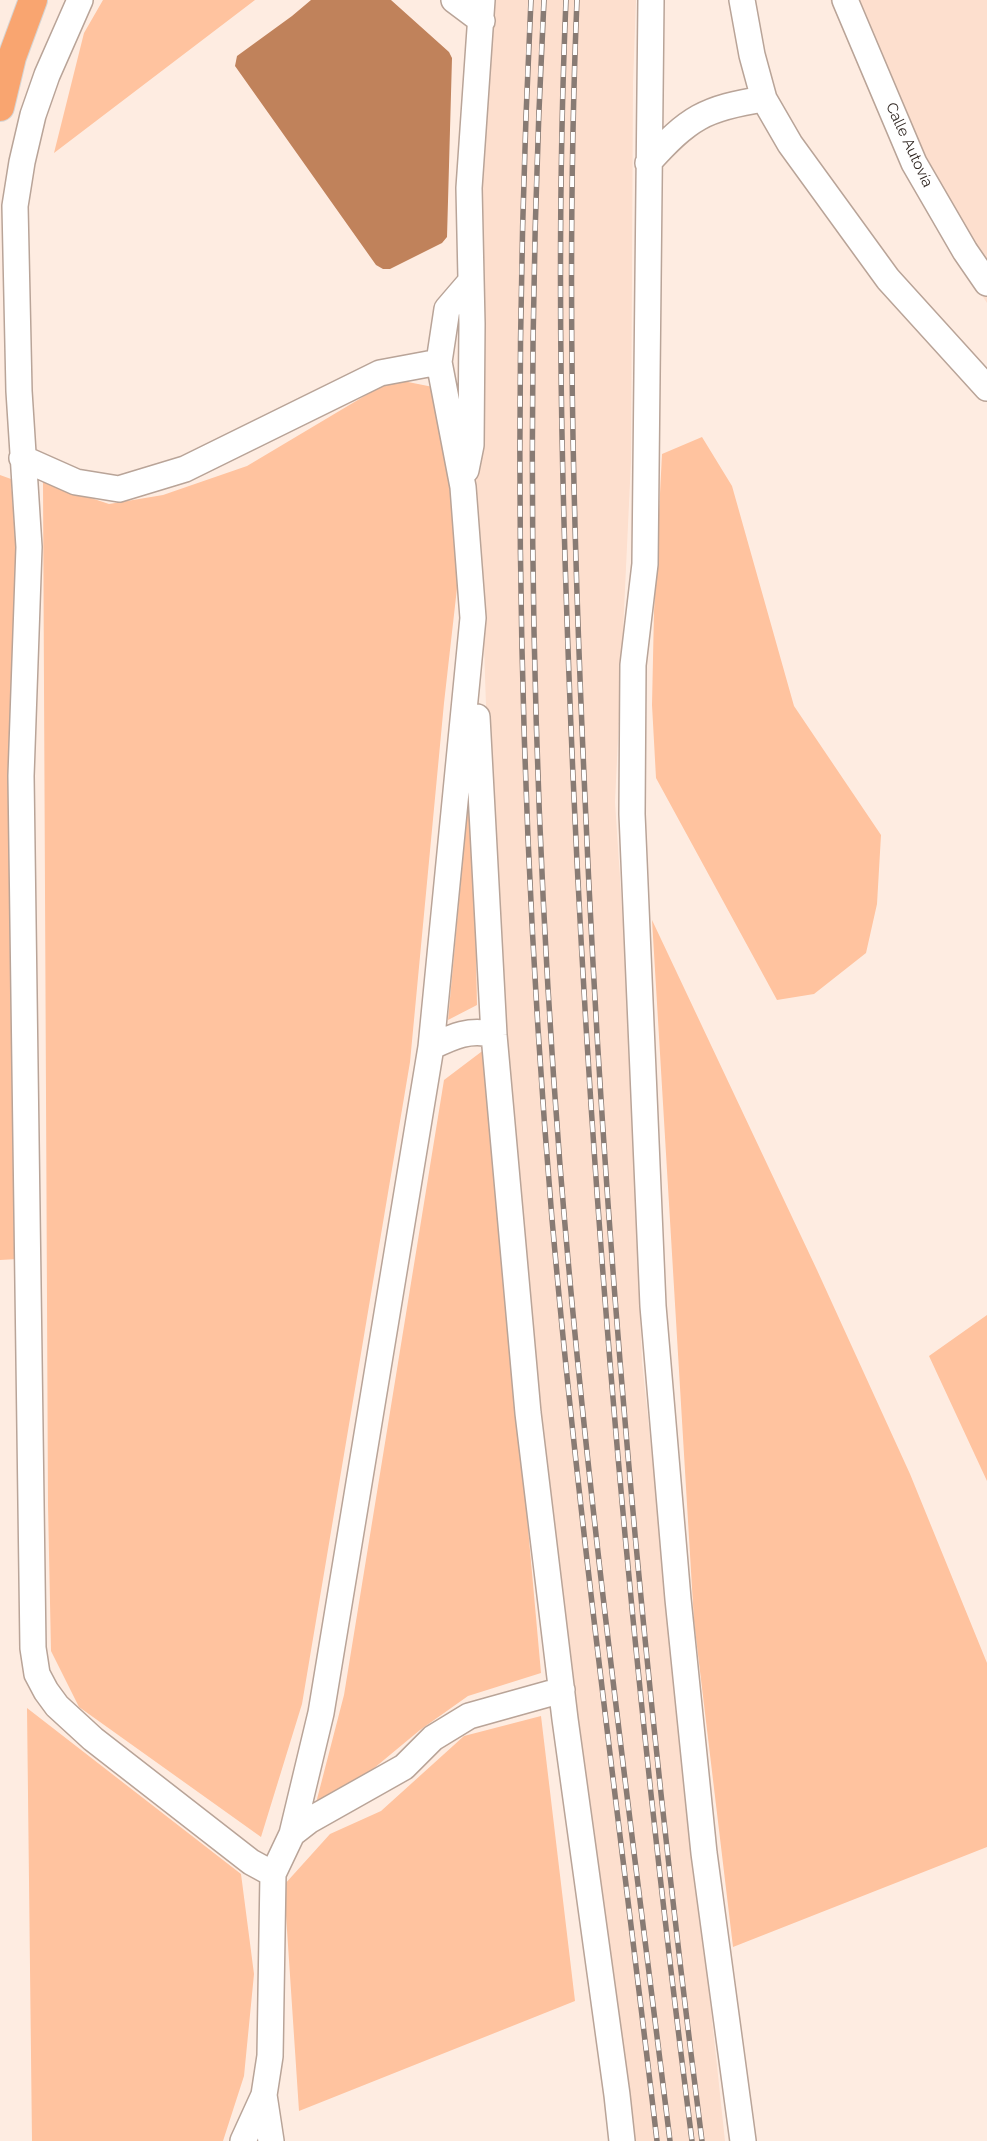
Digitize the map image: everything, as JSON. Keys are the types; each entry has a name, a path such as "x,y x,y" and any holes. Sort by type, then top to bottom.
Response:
{"highway":[{"path":"0,107 12,57 33,0"}],"street":[{"path":"80,0 47,75 33,115 22,162 15,206 22,458 29,547 21,776 33,1648 37,1674 56,1706 93,1739 251,1862 273,1874"},
{"path":"455,0 482,11 469,188 471,445 463,487"},
{"path":"651,0 645,564 632,665 632,814 653,1306 678,1599 704,1853 743,2141"},
{"path":"742,0 752,55 764,99 790,144 888,279 987,388"},
{"name":"Calle Autovía","path":"845,0 914,163 965,251 987,283"},
{"path":"648,163 672,137 698,116 730,104 764,99"},
{"path":"243,2141 264,2095 270,2056 273,1874 292,1834 321,1713 431,1047 463,737 473,618 463,487 439,362 447,309 471,281"},
{"path":"22,458 76,482 119,490 185,469 380,373 439,362"},
{"path":"472,626 494,1036 528,1414 562,1690 622,2141"},
{"path":"431,1047 456,1035 482,1032 494,1036"},
{"path":"292,1834 310,1820 404,1767 433,1738 469,1716 562,1690"},
{"path":"264,2095 272,2141"}],"shaded area":[{"path":"103,0 255,0 54,153 84,33"},
{"path":"311,0 391,0 449,52 452,58 447,237 442,243 390,269 383,269 376,265 235,66 237,56"},
{"path":"490,0 636,0 633,83 631,461 615,802 625,954 642,1362 725,2141 631,2141 556,1559 528,1293 491,858 483,615 476,476 481,147"},
{"path":"830,0 987,0 987,303 921,202 876,109"},
{"path":"393,379 433,387 462,544 444,703 410,1062 302,1704 261,1837 79,1707 51,1651 48,1505 43,482 109,504 163,495 247,466"},
{"path":"702,437 732,486 794,706 881,835 877,904 866,953 814,994 777,1000 656,778 652,705 654,612 662,454"},
{"path":"0,475 11,479 16,551 18,1259 0,1260"},
{"path":"472,760 477,1005 448,1020"},
{"path":"652,920 817,1270 910,1474 987,1663 987,1847 733,1947 694,1621"},
{"path":"485,1049 541,1673 468,1696 420,1730 367,1774 316,1803 344,1695 444,1080"},
{"path":"987,1315 987,1481 929,1356"},
{"path":"27,1708 241,1874 254,1974 244,2076 223,2141 32,2141"},
{"path":"541,1716 575,2001 299,2111 284,1885 330,1834 381,1811 464,1736"}],"railway":[{"path":"531,0 521,305 520,457 521,610 532,915 552,1219 563,1334 601,1680 657,2141"},
{"path":"544,0 534,291 532,437 536,729 550,1020 560,1165 596,1532 670,2141"},
{"path":"566,0 561,194 561,388 569,679 581,947 604,1289 618,1460 652,1801 692,2141"},
{"path":"577,0 572,200 572,399 577,598 593,966 603,1135 629,1471 662,1806 702,2141"}]}
